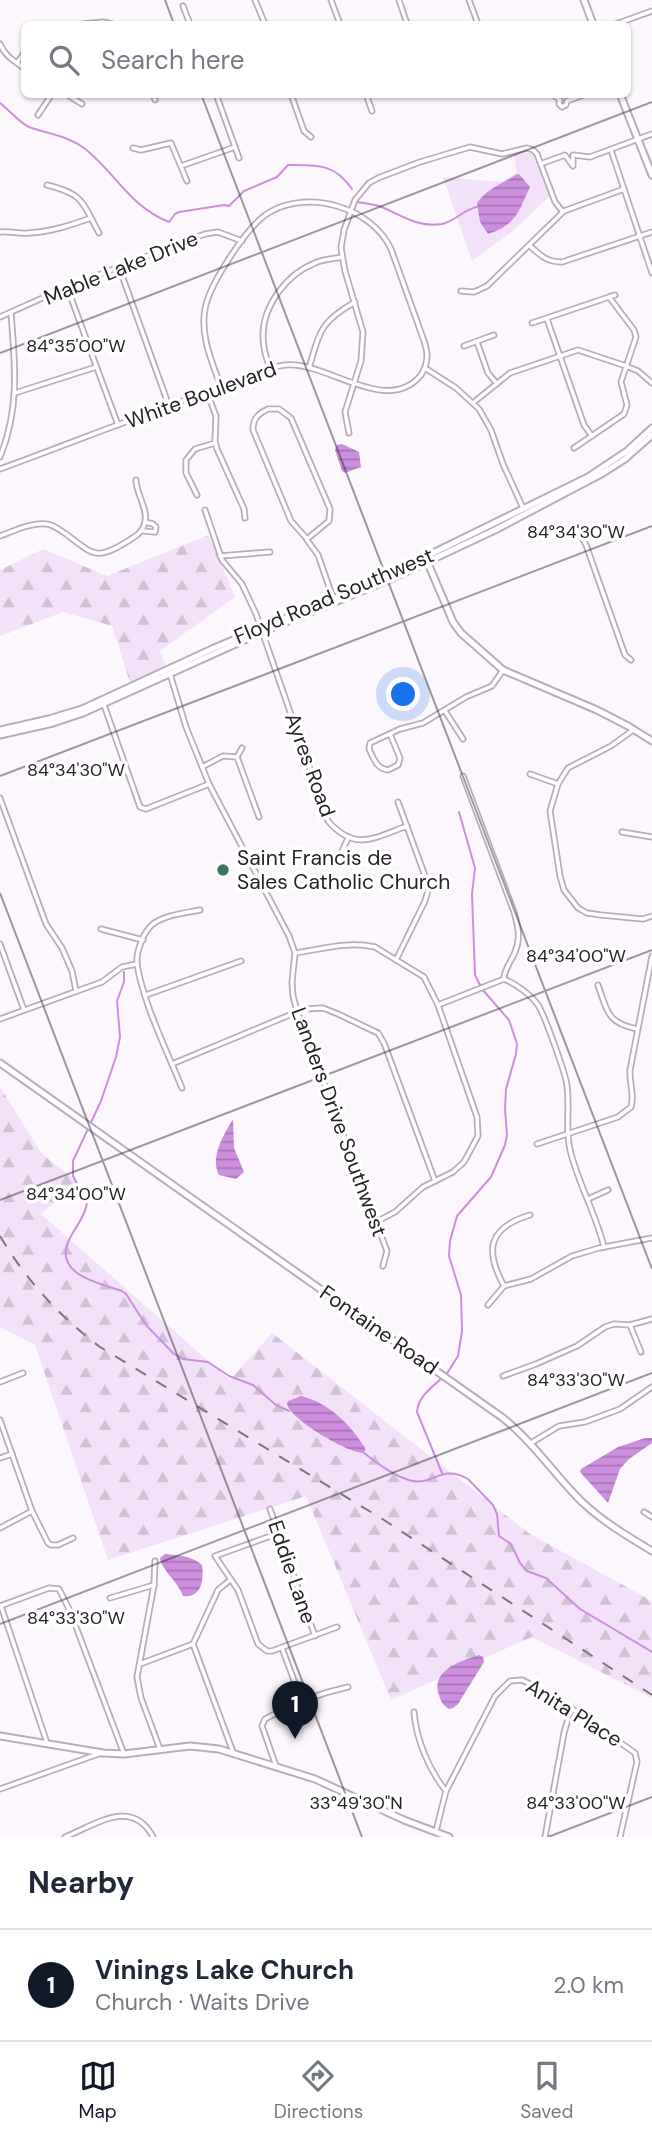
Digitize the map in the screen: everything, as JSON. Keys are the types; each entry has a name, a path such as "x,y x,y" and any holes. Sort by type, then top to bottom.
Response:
{"main road":[{"path":"584,0 592,21"},
{"path":"621,98 652,175"},
{"name":"Floyd Road Southwest","path":"524,512 602,469 627,452 652,428"},
{"name":"Floyd Road Southwest","path":"0,730 82,709 426,560 604,473 628,457 652,435"},
{"path":"426,560 453,622 461,633 503,670 579,702 652,741"},
{"name":"Floyd Road Southwest","path":"262,630 393,579 426,560"},
{"name":"Floyd Road Southwest","path":"0,735 61,721 104,705 168,671"},
{"name":"Fontaine Road","path":"0,1063 517,1429 595,1514 652,1551"},
{"path":"0,1736 103,1753 124,1754 204,1746 233,1752 343,1791 404,1821 449,1837"}],"street":[{"path":"255,0 264,21"},
{"path":"331,0 339,21"},
{"path":"399,0 406,21"},
{"path":"469,0 477,21"},
{"path":"183,6 189,21"},
{"path":"624,21 652,11"},
{"path":"0,44 4,52 21,66"},
{"path":"17,63 21,57"},
{"path":"38,115 49,98"},
{"path":"72,98 82,104"},
{"path":"217,98 239,158"},
{"path":"292,98 304,131 311,137"},
{"path":"367,98 372,111"},
{"path":"556,98 567,101 575,98"},
{"path":"542,164 565,155 573,166 573,155 590,157 652,135"},
{"path":"133,148 138,150 171,143 187,181"},
{"path":"180,166 235,147"},
{"path":"349,433 345,412 363,348 362,325 342,257 341,240 361,190 378,178 470,147 502,154 530,148 537,154 555,202 563,212"},
{"path":"611,150 652,273"},
{"path":"47,185 67,190 79,197 99,233"},
{"path":"461,291 474,292 485,287 563,212 624,189"},
{"path":"221,387 204,335 205,307 217,279 242,241 261,218 282,206 313,202 351,211 376,227 387,240 426,350 425,368 474,402 486,420 524,512"},
{"path":"0,232 28,234 91,218"},
{"name":"Mable Lake Drive","path":"0,317 67,287 211,232 242,241"},
{"path":"530,246 543,258 562,262 652,232"},
{"path":"270,369 263,337 267,313 274,298 286,283 305,267 342,257"},
{"path":"119,267 169,406"},
{"path":"67,287 118,425"},
{"path":"532,323 615,295"},
{"path":"574,448 624,414 627,405 621,382 636,337 634,330 609,297"},
{"path":"309,368 326,322 355,302"},
{"path":"0,457 14,409 11,313"},
{"path":"547,319 584,425 592,436"},
{"path":"464,346 494,335"},
{"path":"477,342 488,373 497,384"},
{"path":"474,402 510,373 578,350 638,371 652,383"},
{"name":"White Boulevard","path":"0,469 270,369 287,365 309,368 380,390 400,388 415,380 425,368"},
{"path":"15,393 96,367"},
{"path":"207,392 216,416 215,443 244,509 245,518"},
{"path":"307,539 329,521 330,509 291,418 279,409 268,409 258,414 253,430 291,521 318,555 333,598"},
{"path":"197,495 186,473 186,460 195,449 215,443"},
{"path":"0,536 47,524 91,552 108,553 137,536 142,530 145,513 136,488 136,480"},
{"path":"205,510 219,556 230,553 270,552"},
{"path":"142,530 155,532 156,527 153,524 145,522"},
{"path":"581,536 625,655 631,660"},
{"name":"Ayres Road","path":"219,556 246,591 328,821 337,831 358,841 369,840 407,826"},
{"path":"390,734 400,758 398,765 388,770 379,767 369,746 390,734 423,723 466,697 492,686 503,670"},
{"name":"Landers Drive Southwest","path":"168,671 186,727 209,784 289,936 295,953 292,982 297,1011 387,1251 383,1266"},
{"path":"104,705 140,807 146,809 161,805 209,784"},
{"path":"444,711 463,739"},
{"path":"634,730 611,746 568,768 558,784 550,811 564,890 579,908 587,913 651,918"},
{"path":"242,748 237,757 259,817"},
{"path":"202,767 223,756 237,757"},
{"path":"530,774 558,784"},
{"path":"463,776 519,930 515,952 503,979"},
{"path":"0,798 46,924 62,948 72,971 76,991"},
{"path":"396,960 425,901 429,887 398,802"},
{"path":"622,832 652,837"},
{"path":"342,851 348,838"},
{"path":"182,1088 146,995 137,964 138,950 152,925 165,918 200,910"},
{"path":"101,929 143,940"},
{"path":"295,953 348,943 375,947 424,977 438,1005 477,1117 478,1136 464,1162 453,1172 415,1193 395,1212 376,1222"},
{"path":"0,944 24,1010"},
{"path":"537,1144 568,1136 618,1117 631,1107 634,1095 630,1070 652,956"},
{"path":"146,995 241,961"},
{"path":"0,1019 108,980 122,967 137,964"},
{"path":"438,1005 503,979"},
{"path":"503,979 532,998 541,1009 566,1078 568,1136 572,1158 598,1222 604,1247"},
{"path":"598,985 612,1020 637,1029"},
{"path":"172,1064 297,1011 311,1008 323,1009 378,1033 389,1054 435,1181"},
{"path":"588,1199 608,1190"},
{"path":"504,1286 492,1256 495,1240 508,1224 530,1215"},
{"path":"488,1305 504,1286 531,1279 572,1256 652,1238"},
{"path":"503,1376 577,1346 605,1327 652,1320"},
{"path":"630,1325 640,1352"},
{"path":"0,1382 23,1373"},
{"path":"531,1443 559,1426 585,1422 620,1409 652,1387"},
{"path":"0,1420 32,1511 51,1545 58,1545 73,1538"},
{"path":"0,1458 12,1454"},
{"name":"Eddie Lane","path":"270,1509 315,1636"},
{"path":"0,1528 32,1511"},
{"path":"644,1512 652,1517"},
{"path":"279,1533 215,1556 238,1591 258,1644 267,1651 282,1648 337,1628"},
{"path":"155,1561 154,1585 138,1677 141,1698 160,1749"},
{"path":"140,1664 193,1644 218,1590 230,1580"},
{"path":"110,1598 154,1585"},
{"path":"48,1745 0,1606 55,1587 59,1589 70,1611 124,1754"},
{"path":"193,1644 233,1752"},
{"path":"282,1648 302,1702"},
{"name":"Anita Place","path":"436,1831 446,1791 495,1696 510,1681 522,1679 626,1745 637,1757 620,1837"},
{"path":"276,1766 262,1723 267,1718 328,1691 348,1687"},
{"path":"545,1837 571,1708"},
{"path":"414,1712 415,1724 434,1777 446,1791"},
{"path":"0,1789 103,1753"},
{"path":"65,1837 104,1820 131,1816 141,1821 153,1837"}],"green space":[{"path":"532,152 550,196 513,231 472,261 443,177 501,182 517,173 514,155"},
{"path":"209,535 235,597 160,651 169,676 133,692 112,626 63,612 0,636 0,570 43,549 107,576"},
{"path":"0,1087 42,1154 78,1182 41,1214 230,1380 272,1333 530,1534 652,1601 652,1698 532,1637 391,1700 306,1496 108,1560 35,1345 0,1327"}],"shaded area":[{"path":"517,174 530,187 523,203 511,221 488,234 480,222 477,203 490,190"},
{"path":"342,444 359,452 361,467 345,473 342,471 335,450 337,445"},
{"path":"233,1119 234,1148 244,1172 236,1179 219,1175 216,1161 225,1132"},
{"path":"301,1396 330,1409 346,1423 365,1451 363,1453 345,1447 298,1418 287,1404 288,1401"},
{"path":"652,1438 652,1443 620,1469 608,1503 580,1472 581,1469 618,1447"},
{"path":"165,1554 190,1558 202,1565 203,1576 198,1591 183,1596 161,1563 160,1558"},
{"path":"479,1655 484,1662 458,1704 449,1709 440,1697 437,1687 439,1679 448,1668"}],"waterway":[{"path":"0,103 26,125 64,137 84,148 133,198 169,222 179,212 229,206 244,191 277,177 288,165 324,167 338,174 352,189"},
{"path":"357,202 379,206 410,220 433,225 447,222 477,207"},
{"path":"446,1375 458,1356 462,1331 461,1295 449,1256 450,1241 457,1216 491,1177 505,1145 506,1089 517,1044 509,1020 482,989 475,975 472,894 475,868 459,812"},
{"path":"124,972 124,982 117,1001 120,1037 116,1057 101,1101 73,1161 73,1176 87,1203 70,1238 66,1250 67,1260 80,1275 126,1294 146,1325 174,1354 183,1359 208,1362 229,1376 253,1385 276,1405 289,1411"},
{"path":"442,1378 422,1397 417,1412 442,1473"},
{"path":"364,1453 393,1473 413,1481 444,1474 468,1479 493,1505 497,1514 499,1536 511,1544 527,1571 546,1578 580,1609 652,1652"}],"railway":[{"path":"0,1236 44,1296 100,1347 384,1520 652,1695"}],"place":[{"name":"Saint Francis de Sales Catholic Church","path":"223,870"},
{"name":"Vinings Lake Church","path":"295,1739"}]}
